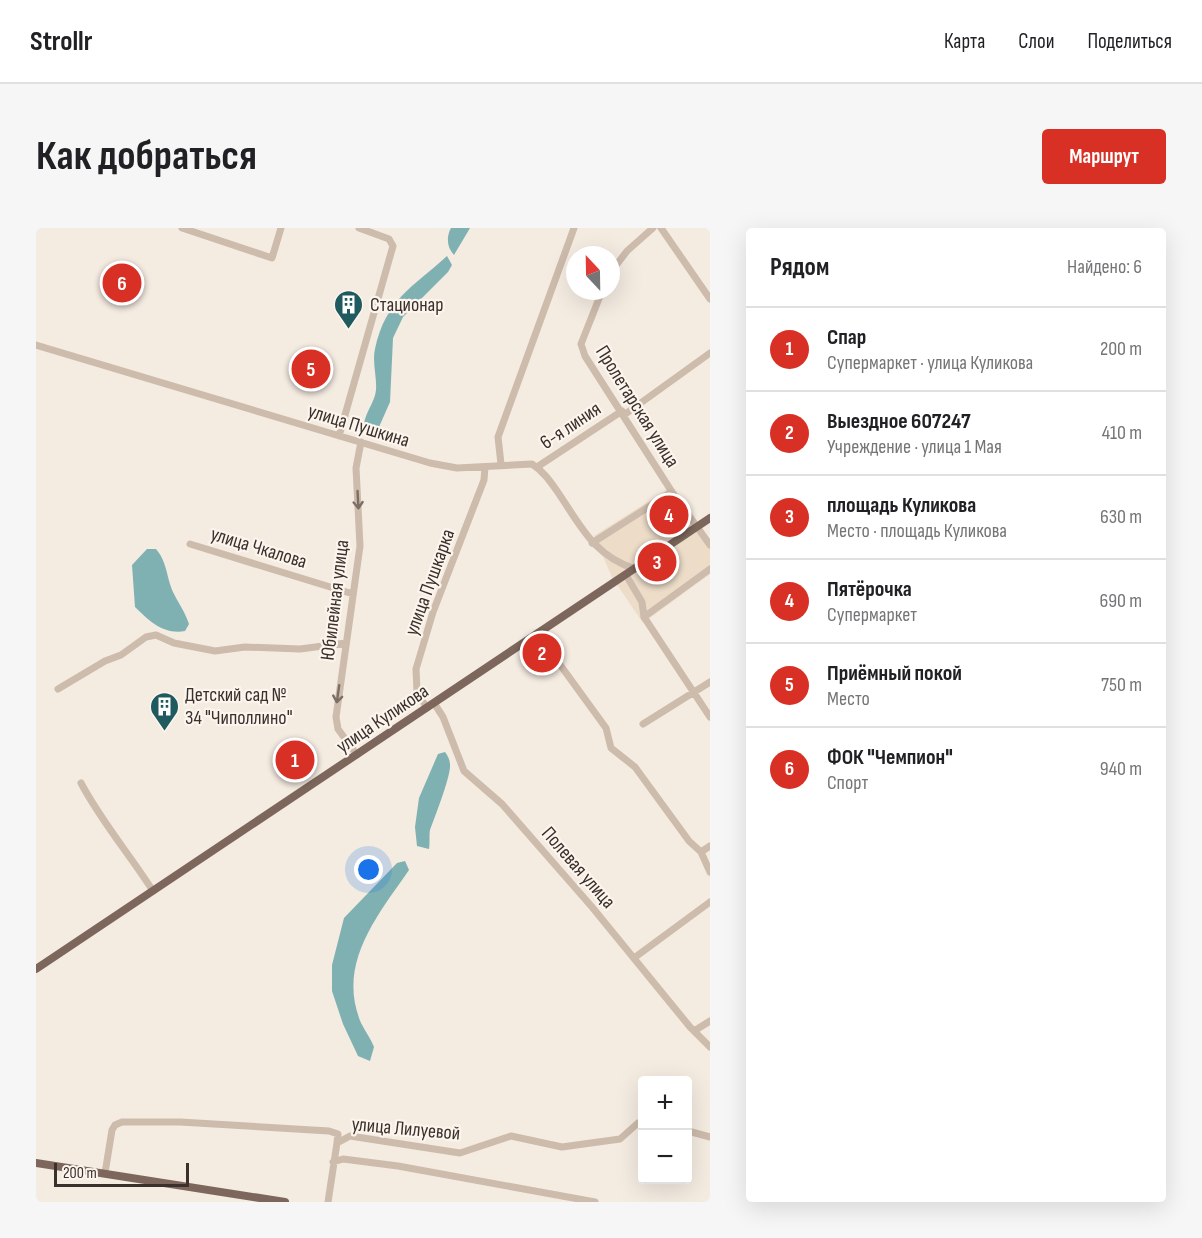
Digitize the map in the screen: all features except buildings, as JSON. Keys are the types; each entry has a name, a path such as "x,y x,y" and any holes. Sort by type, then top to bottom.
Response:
{"main road":[{"name":"улица Куликова","path":"36,969 710,518"},
{"path":"36,1162 285,1202"}],"street":[{"path":"182,228 272,258 281,228"},
{"path":"339,436 393,246 389,239 358,228"},
{"path":"501,464 498,437 574,228"},
{"path":"620,260 627,250 653,228"},
{"path":"661,228 710,299"},
{"name":"Пролетарская улица","path":"598,300 581,344 585,356 672,492 710,545"},
{"name":"улица Пушкина","path":"36,345 442,466 485,467 528,463 537,467"},
{"name":"6-я линия","path":"537,467 623,413 710,353"},
{"name":"Юбилейная улица","path":"357,754 344,739 336,722 360,546 356,468 361,442"},
{"name":"улица Пушкарка","path":"430,706 417,692 416,669 434,612 484,480 485,467"},
{"path":"537,467 548,477 592,543 613,560 636,569"},
{"path":"592,543 672,492"},
{"name":"улица Чкалова","path":"190,544 353,594"},
{"path":"645,617 710,570"},
{"path":"626,575 642,602 645,617 710,717"},
{"path":"537,633 606,729 611,748 635,767 689,841 701,852 710,872"},
{"path":"57,690 105,661 121,655 146,637 156,635 181,645 215,651 254,647 300,649 346,644"},
{"path":"643,724 710,682"},
{"name":"Полевая улица","path":"430,706 443,717 464,771 502,804 710,1047"},
{"path":"81,783 93,806 123,844 153,891"},
{"path":"701,852 710,846"},
{"path":"634,958 710,902"},
{"path":"694,1031 710,1020"},
{"name":"улица Лилуевой","path":"105,1173 111,1130 122,1122 180,1122 329,1131 338,1134 328,1202"},
{"name":"улица Лилуевой","path":"337,1143 350,1136 460,1153 511,1136 562,1147 620,1139 638,1123"},
{"path":"692,1132 710,1137"},
{"name":"улица Лилуевой","path":"333,1162 343,1159 398,1166 595,1202"}],"shaded area":[{"path":"668,489 710,549 710,574 643,623 612,577 594,536"}],"water":[{"path":"451,228 470,228 454,255 448,242"},
{"path":"447,256 452,265 448,272 403,317 393,338 390,402 379,427 369,428 364,425 376,390 374,354 386,318 402,296"},
{"path":"147,549 156,549 163,560 171,588 189,624 185,631 164,629 151,622 135,607 132,565"},
{"path":"445,752 450,761 450,770 430,830 429,849 417,846 415,827 419,798 438,754"},
{"path":"405,861 409,870 374,923 357,961 354,981 355,1001 361,1023 374,1047 370,1061 358,1056 343,1024 332,991 332,965 344,918 397,863"}],"place":[{"name":"ФОК \"Чемпион\"","path":"122,283"},
{"name":"Стационар","path":"349,330"},
{"name":"Приёмный покой","path":"311,369"},
{"name":"Пятёрочка","path":"669,515"},
{"name":"площадь Куликова","path":"657,562"},
{"name":"Выездное 607247","path":"542,653"},
{"name":"Детский сад № 34 \"Чиполлино\"","path":"164,732"},
{"name":"Спар","path":"295,760"}]}
